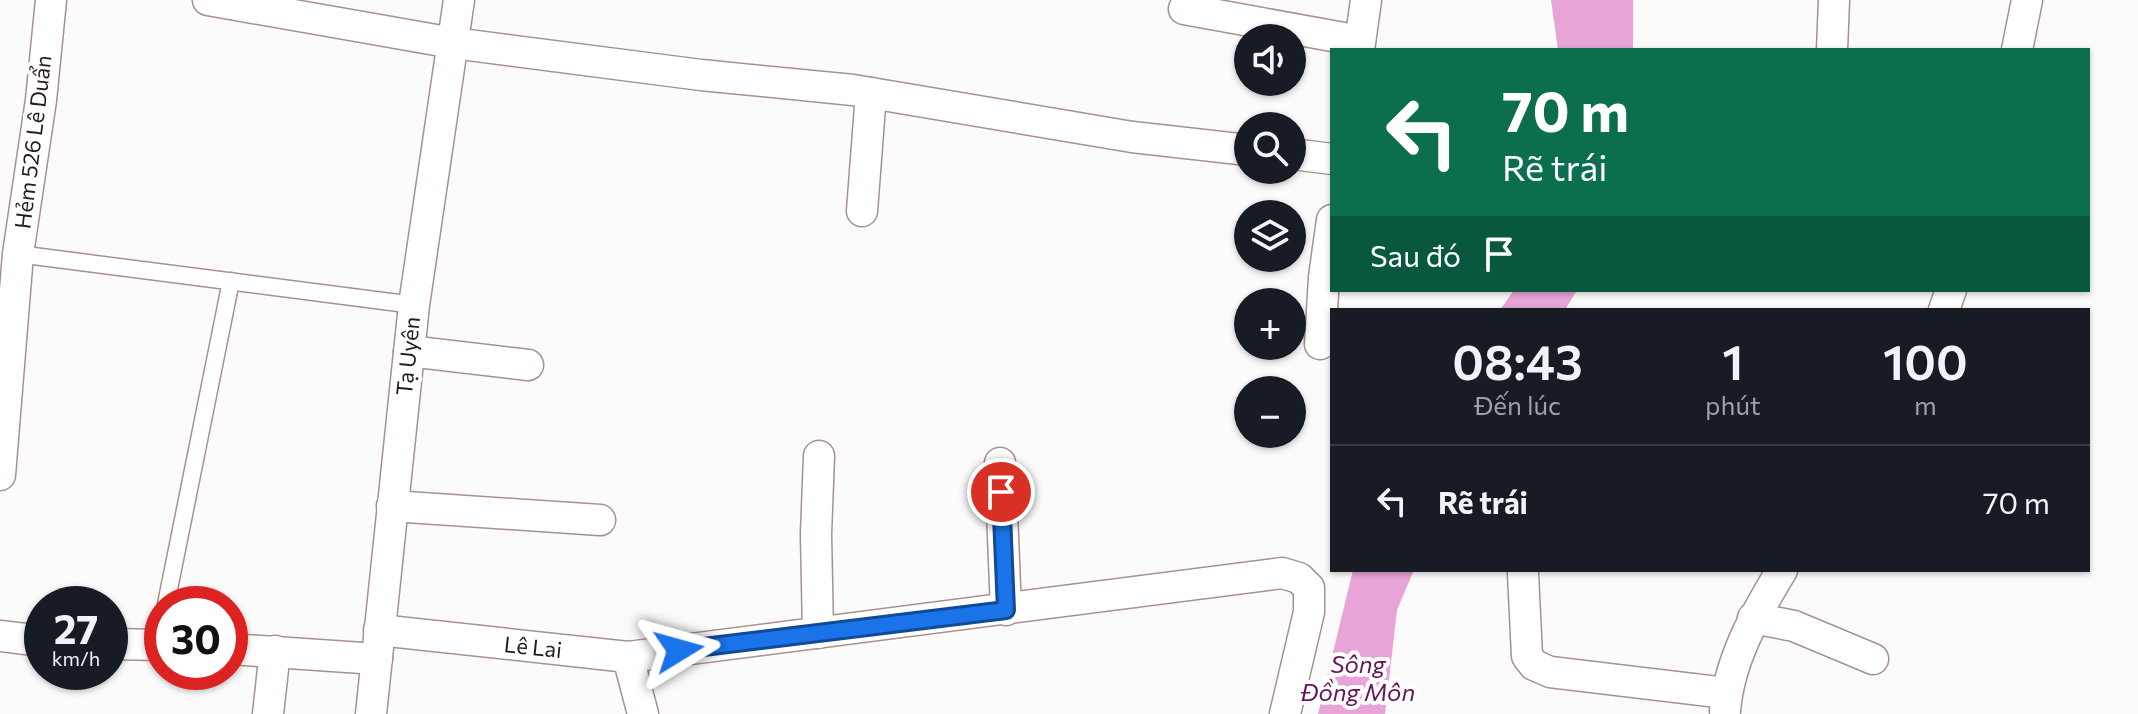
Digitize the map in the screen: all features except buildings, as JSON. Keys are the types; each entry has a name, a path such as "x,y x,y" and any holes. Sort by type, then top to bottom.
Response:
{"street":[{"name":"Hẻm 526 Lê Duẩn","path":"0,469 18,254 41,100 51,0"},
{"path":"208,0 453,43 871,93 1132,137 1234,148"},
{"name":"Tạ Uyên","path":"371,714 414,305 459,0"},
{"path":"1184,9 1359,46 1366,0"},
{"path":"1832,48 1834,0"},
{"path":"2017,48 2027,0"},
{"path":"862,211 871,93"},
{"path":"1306,156 1330,159"},
{"path":"1320,344 1330,234"},
{"path":"409,351 528,365"},
{"path":"818,633 816,534 819,456"},
{"path":"1000,463 1006,610"},
{"path":"392,506 600,520"},
{"path":"1523,574 1527,656 1534,665 1550,672 1726,704 1753,618 1781,572"},
{"name":"Lê Lai","path":"248,650 275,651 378,644 628,657 1282,573 1299,578 1309,588 1309,612 1285,714"},
{"path":"1753,618 1794,626 1873,659"},
{"path":"0,636 24,639"},
{"path":"268,714 275,651"},
{"path":"628,657 643,714"}],"lane":[{"path":"18,254 414,305"},
{"path":"170,586 231,281"}],"water":[{"path":"1551,0 1633,0 1633,48 1558,48"},
{"path":"1513,292 1576,292 1566,308 1501,308"},
{"name":"Sông Đồng Môn","path":"1353,572 1413,572 1397,610 1385,714 1318,714"}],"route":[{"path":"679,650 1006,610 1001,492"}]}
